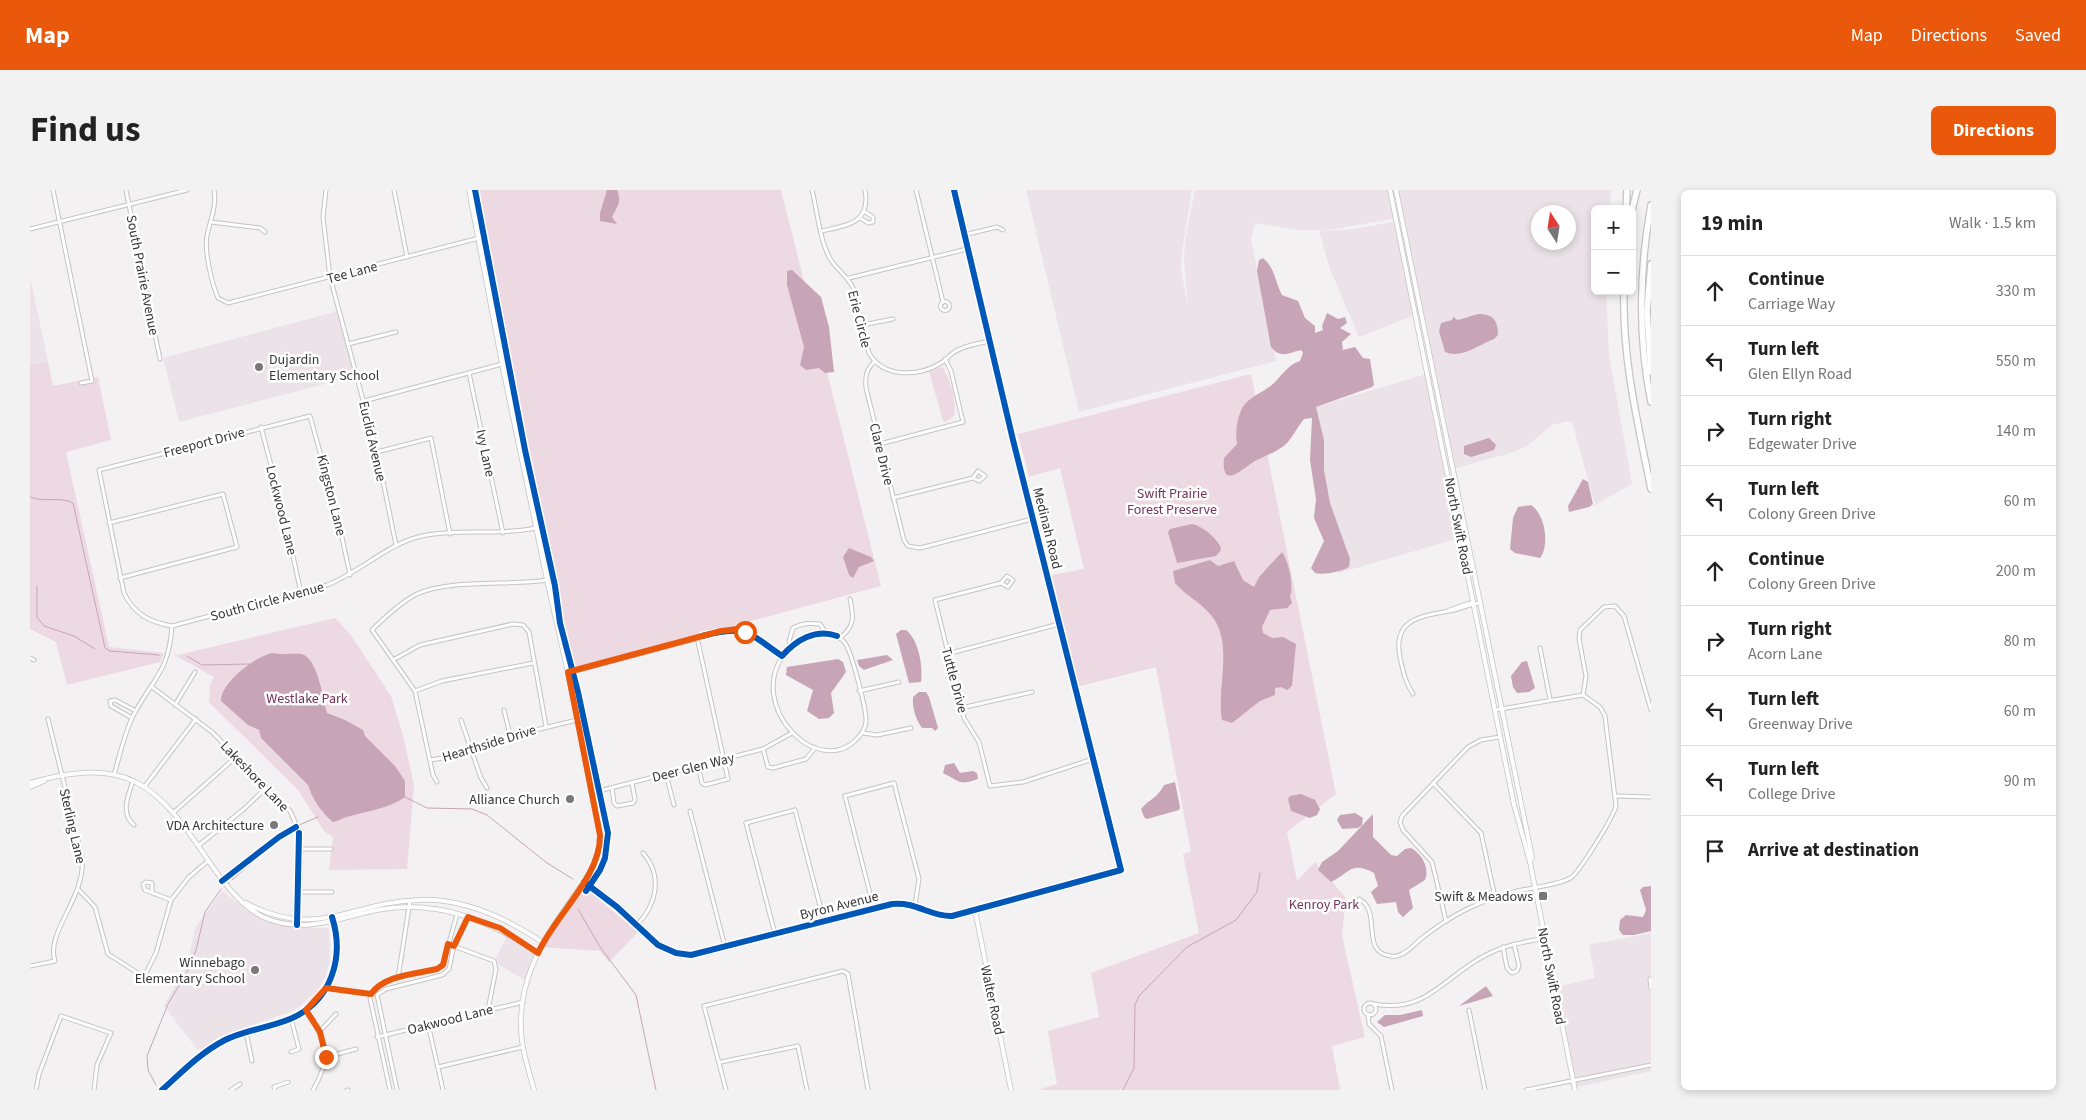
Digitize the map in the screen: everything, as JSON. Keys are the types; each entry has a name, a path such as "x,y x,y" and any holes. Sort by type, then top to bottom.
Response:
{"highway":[{"path":"1626,205 1627,190"},
{"path":"1634,205 1638,190"},
{"path":"1651,205 1646,233 1641,314 1644,359 1651,402"},
{"path":"1651,264 1647,311 1651,372"},
{"path":"1623,295 1630,378 1651,490"}],"street":[{"path":"53,190 92,380 81,383"},
{"name":"South Prairie Avenue","path":"126,190 160,359"},
{"path":"30,229 187,190"},
{"path":"214,190 215,207 211,222 260,228 265,232"},
{"name":"Euclid Avenue","path":"326,190 323,218 330,277 377,452 396,545"},
{"path":"394,190 407,257"},
{"path":"469,190 546,580 568,672 600,845 598,856 584,882 542,942 528,975 520,1024 523,1047 534,1090"},
{"name":"Erie Circle","path":"812,190 831,260 848,278 853,288 869,353 874,362 888,371 907,373 941,363 953,352 966,346 989,341"},
{"path":"822,231 854,222 860,218 865,212 867,203 865,190"},
{"path":"916,190 943,302"},
{"name":"Medinah Road","path":"954,190 1032,519 1120,871"},
{"name":"North Swift Road","path":"1390,190 1500,737 1514,805 1530,862 1575,1090"},
{"name":"North Swift Road","path":"1396,190 1532,857 1530,862"},
{"path":"860,218 868,223 873,222 873,217 865,212"},
{"name":"Tee Lane","path":"211,222 206,238 215,291 218,298 234,302 479,238"},
{"path":"964,235 996,227 1003,230"},
{"path":"848,278 967,249"},
{"path":"862,325 893,319"},
{"path":"348,344 396,332"},
{"path":"880,444 963,422 951,371 945,360"},
{"name":"Clare Drive","path":"874,362 868,368 865,377 904,540 910,546 920,548 1032,519"},
{"path":"364,401 502,364"},
{"name":"Ivy Lane","path":"469,373 502,533"},
{"name":"Freeport Drive","path":"109,523 99,470 310,416"},
{"name":"Kingston Lane","path":"310,416 337,514 350,575"},
{"name":"Lockwood Lane","path":"261,428 285,519 301,593"},
{"path":"377,452 431,438 450,534"},
{"path":"893,498 973,478"},
{"path":"114,775 132,718 166,664 172,626 152,621 139,613 128,600 120,578 109,523 223,494 237,547 120,578"},
{"name":"South Circle Avenue","path":"172,626 327,585 350,575 396,545 422,536 502,533 536,528"},
{"path":"437,782 433,774 414,690 372,630 411,598 424,592 466,584 530,583 546,580"},
{"name":"Tuttle Drive","path":"1001,583 935,600 961,708 967,723 979,742 990,786 1023,782 1093,759"},
{"path":"840,638 852,626 854,616 850,599"},
{"path":"1413,694 1404,677 1398,648 1404,627 1413,620 1480,603"},
{"path":"1583,695 1586,676 1579,640 1580,630 1604,607 1615,606 1624,616 1651,710"},
{"path":"791,647 789,640 793,628 809,623 820,624 826,632 840,638 848,649 866,718 863,733 846,746 830,750 815,748 792,733 779,712 773,690 775,672 782,656 791,647 811,635 826,632"},
{"path":"393,660 420,645 513,624 523,625 529,632 546,726"},
{"path":"947,654 1059,624"},
{"path":"568,672 697,637 737,629 751,635 782,656"},
{"path":"697,637 728,779 705,785 702,783 698,766"},
{"path":"1540,648 1550,699"},
{"path":"30,658 34,660"},
{"path":"414,690 442,681 533,662"},
{"path":"176,704 195,672"},
{"path":"860,691 899,682"},
{"name":"Lakeshore Lane","path":"152,687 196,719 287,807 296,827 300,849 297,923"},
{"path":"961,708 1032,692"},
{"path":"1359,899 1365,902 1370,910 1374,943 1380,952 1386,955 1402,954 1446,921 1495,897 1563,881 1574,875 1610,820 1616,806 1605,716 1600,707 1583,695 1550,699 1495,710"},
{"path":"132,718 111,706 110,702 115,700 136,711"},
{"path":"504,710 510,736"},
{"name":"Sterling Lane","path":"30,966 55,961 52,946 79,890 82,874 82,856 48,719"},
{"path":"145,786 196,719"},
{"path":"461,720 481,778 487,788"},
{"name":"Hearthside Drive","path":"430,760 450,757 471,748 510,736 577,720"},
{"path":"863,733 877,735 911,728"},
{"name":"Deer Glen Way","path":"591,793 762,749 792,733"},
{"path":"1446,921 1432,862 1400,824 1402,816 1473,743 1500,737"},
{"path":"762,749 765,763 768,767 773,768 806,759 815,748"},
{"path":"174,812 236,757"},
{"path":"30,783 61,775 83,772 114,775 145,786 174,812 222,880 240,899 263,917 297,923 333,920 378,910 409,907 457,913 500,928 538,953"},
{"path":"666,774 674,805"},
{"path":"30,787 44,780"},
{"path":"133,781 126,807 128,820 134,825"},
{"path":"612,788 617,806 633,803 635,800 632,783"},
{"path":"874,909 845,796 895,783 918,874 919,885 915,905"},
{"path":"1433,783 1481,833 1495,897"},
{"path":"198,846 244,809 267,787"},
{"path":"1616,796 1651,797"},
{"path":"775,934 745,822 796,809 824,921"},
{"path":"690,811 725,947"},
{"path":"222,880 279,836 296,827"},
{"path":"300,849 331,849"},
{"path":"637,925 648,913 656,893 649,860 643,853"},
{"path":"79,890 96,907 108,954 144,977 156,952 171,900 189,877 208,860"},
{"name":"Byron Avenue","path":"584,882 637,925 658,945 679,954 697,954 897,903 915,905 932,913 945,916 975,910 1120,871"},
{"path":"152,892 171,900"},
{"path":"298,892 332,892"},
{"path":"333,920 391,903 434,900 479,909 502,919 542,942"},
{"path":"398,978 410,901"},
{"name":"Walter Road","path":"975,910 1011,1090"},
{"path":"390,1090 370,1002 371,994 376,987 398,978 437,969 443,965 457,913"},
{"path":"397,1090 377,995 386,989 442,975 449,969 454,946 468,917"},
{"path":"162,1090 204,1052 246,1032 291,1018 306,1010 326,988 333,973 337,956 333,920"},
{"path":"1392,1090 1381,1036 1369,1024 1368,1014 1364,1010 1366,1006 1370,1003 1397,1006 1421,1000 1460,970 1503,947 1545,938"},
{"path":"448,944 494,961 496,969 488,1010"},
{"path":"1503,947 1508,968 1512,973 1517,971 1518,966 1514,944"},
{"path":"726,1090 704,1006 846,972 868,1090"},
{"path":"1650,979 1651,988"},
{"path":"326,988 371,994"},
{"name":"Oakwood Lane","path":"378,1036 523,1002"},
{"path":"1368,1014 1375,1013 1376,1008 1374,1004"},
{"path":"306,1010 320,1032 326,1057 324,1071 313,1090"},
{"path":"1469,1010 1485,1090"},
{"path":"320,1032 336,1014"},
{"path":"36,1090 39,1074 61,1016 111,1034 97,1065 94,1090"},
{"path":"291,1018 299,1044 299,1049 292,1052"},
{"path":"428,1024 443,1090"},
{"path":"246,1032 252,1061"},
{"path":"720,1062 798,1046 808,1090"},
{"path":"438,1067 523,1047"},
{"path":"326,1057 356,1049"},
{"path":"1526,1090 1651,1065"},
{"path":"275,1090 274,1087 288,1082"},
{"path":"231,1090 240,1084"}],"shaded area":[{"path":"607,190 617,190 619,203 612,217 617,224 600,221 600,213"},
{"path":"1026,190 1192,190 1182,251 1181,270 1188,307 1184,258 1186,236 1195,190 1393,190 1398,218 1328,230 1297,230 1255,223 1251,239 1276,361 1079,412"},
{"path":"1396,190 1611,190 1609,205 1591,205 1591,295 1606,295 1609,355 1632,484 1595,505 1572,422 1568,421 1552,425 1528,445 1514,452 1453,469"},
{"path":"1399,221 1419,313 1359,337 1330,269 1319,231 1353,229"},
{"path":"1263,258 1272,271 1282,295 1298,301 1305,318 1315,326 1315,333 1323,330 1322,326 1327,313 1338,319 1345,317 1347,323 1340,328 1351,334 1342,342 1343,350 1355,347 1363,358 1370,359 1374,385 1372,387 1316,407 1324,440 1324,470 1330,503 1350,559 1349,567 1337,572 1315,573 1311,568 1324,541 1314,518 1316,499 1310,460 1312,418 1304,419 1288,441 1275,452 1255,461 1234,475 1229,476 1226,474 1224,468 1224,458 1237,444 1237,423 1242,408 1252,398 1271,386 1289,367 1300,361 1303,353 1301,350 1281,354 1271,347 1257,271 1259,260"},
{"path":"792,270 821,297 829,327 834,372 825,373 819,368 806,370 800,365 804,347 787,285 787,271"},
{"path":"30,277 48,362 30,365"},
{"name":"Dujardin Elementary School","path":"338,311 355,376 179,422 163,358"},
{"path":"1478,314 1493,318 1497,325 1498,335 1494,339 1464,353 1451,354 1445,352 1439,331 1441,323 1452,320 1453,317 1458,320"},
{"path":"1430,373 1463,537 1339,573 1312,408"},
{"path":"1489,438 1496,445 1494,450 1471,457 1464,454 1464,446"},
{"path":"1583,479 1588,482 1593,504 1589,507 1569,512 1568,506"},
{"path":"1531,505 1536,509 1543,522 1545,546 1540,558 1515,553 1510,549 1513,518 1518,507"},
{"path":"1192,524 1210,534 1218,542 1221,550 1216,556 1177,563 1168,532 1170,529"},
{"path":"849,548 871,557 874,561 859,567 853,578 849,575 843,557"},
{"path":"1282,552 1287,561 1290,574 1290,597 1292,603 1287,608 1270,610 1262,627 1263,633 1272,638 1283,637 1296,644 1292,686 1287,690 1281,687 1275,688 1275,695 1260,701 1232,723 1222,720 1222,638 1210,614 1175,583 1173,571 1210,560 1218,566 1234,561 1243,580 1254,587 1259,577"},
{"path":"901,630 906,630 910,634 917,647 921,662 921,682 909,683 896,634"},
{"path":"273,653 301,654 307,657 316,671 327,713 363,730 365,736 395,766 405,781 405,797 385,807 333,822 318,805 308,785 261,738 259,730 248,725 221,701 226,686 233,678 249,664"},
{"path":"887,655 893,660 864,670 859,666 857,660"},
{"path":"838,659 843,662 846,672 831,693 834,713 829,718 819,719 807,711 813,690 786,675 787,667"},
{"path":"1527,661 1535,688 1529,692 1517,693 1513,687 1511,676 1522,662"},
{"path":"919,692 926,692 929,697 938,728 935,731 932,728 922,728 916,718 913,697"},
{"path":"954,763 960,773 973,771 977,773 978,779 963,782 943,773 945,765"},
{"path":"1175,782 1179,810 1147,819 1144,817 1141,809 1159,793 1164,785"},
{"path":"1301,794 1315,800 1320,809 1317,815 1310,818 1291,811 1288,799 1290,796"},
{"path":"1355,813 1363,818 1362,825 1358,828 1342,829 1337,820 1340,815"},
{"path":"1373,814 1373,837 1391,855 1397,856 1405,849 1411,848 1422,858 1426,866 1425,880 1409,890 1413,908 1403,917 1398,912 1396,902 1377,904 1371,892 1378,886 1374,873 1366,869 1354,868 1331,882 1318,870 1322,862 1338,851"},
{"path":"1651,886 1651,931 1634,935 1623,935 1619,930 1620,920 1626,915 1643,917 1646,910 1640,890 1643,887"},
{"name":"Winnebago Elementary School","path":"222,891 263,921 294,928 329,928 330,961 325,978 316,992 295,1010 219,1037 203,1049 197,1049 164,1006 188,961 196,926"},
{"path":"1651,933 1651,1071 1577,1087 1556,987 1595,978 1589,945"},
{"path":"508,934 536,953 526,981 498,964 495,960"},
{"path":"1486,986 1493,996 1459,1006"},
{"path":"1422,1010 1423,1016 1384,1027 1377,1022 1385,1015 1400,1015"}],"green space":[{"path":"471,190 781,190 881,586 569,670"},
{"path":"48,362 53,386 98,377 111,440 66,452 109,647 164,653 160,662 67,685 56,642 30,629 30,365"},
{"path":"942,367 950,384 955,404 954,416 945,422 943,421 929,371"},
{"name":"Swift Prairie Forest Preserve","path":"1251,374 1336,794 1287,832 1297,881 1315,862 1346,898 1342,936 1365,1037 1332,1046 1340,1090 1038,1090 1057,1084 1048,1031 1099,1017 1091,973 1199,933 1183,854 1191,852 1156,667 1076,687 1052,575 1084,569 1060,468 1029,477 1018,434"},
{"name":"Westlake Park","path":"335,618 350,634 391,696 403,735 414,785 407,869 329,870 333,837 324,831 298,790 209,702 210,685 214,677 173,654 178,655"},
{"path":"586,889 638,932 609,962 600,951 542,947 583,890"}],"waterway":[{"path":"30,497 35,499 63,500 73,503 105,648 110,651 159,655"},
{"path":"37,586 37,617 44,626 74,636 95,649"},
{"path":"187,656 202,665 250,664"},
{"path":"405,797 427,808 472,809 487,815 547,863 573,879"},
{"path":"299,825 318,817"},
{"path":"232,880 284,835"},
{"path":"1123,1090 1134,1068 1135,1005 1139,996 1187,947 1236,920 1257,892 1260,873"},
{"path":"156,1085 148,1070 147,1056 168,1004 187,972 196,950 205,912 221,889"},
{"path":"578,909 600,947 636,995 656,1090"}],"cycle path":[{"path":"475,190 525,450 555,586 560,623 578,692 608,833 605,858 600,870 586,891"},
{"path":"584,882 617,907 658,945 676,953 691,955 892,904 908,905 944,916 952,916 1121,870 1013,440 954,190"},
{"path":"702,636 728,631 745,632 782,656 807,637 822,633 837,636"},
{"path":"222,881 279,837 296,827"},
{"path":"297,925 299,833"},
{"path":"162,1090 192,1063 216,1045 240,1034 290,1019 316,1002 325,990 335,963 337,948 336,932 332,917"}],"place":[{"name":"Dujardin Elementary School","path":"259,367"},
{"name":"Alliance Church","path":"570,799"},
{"name":"VDA Architecture","path":"274,825"},
{"name":"Swift & Meadows","path":"1543,896"},
{"name":"Winnebago Elementary School","path":"255,970"}],"route":[{"path":"326,1057 323,1039 306,1010 318,1000 326,988 371,994 376,987 391,979 437,969 443,965 448,944 454,946 468,917 500,928 538,953 544,938 584,882 598,856 600,835 568,672 721,631 737,629 745,632"}],"park label":[{"name":"Kenroy Park","path":"1324,904"}]}
